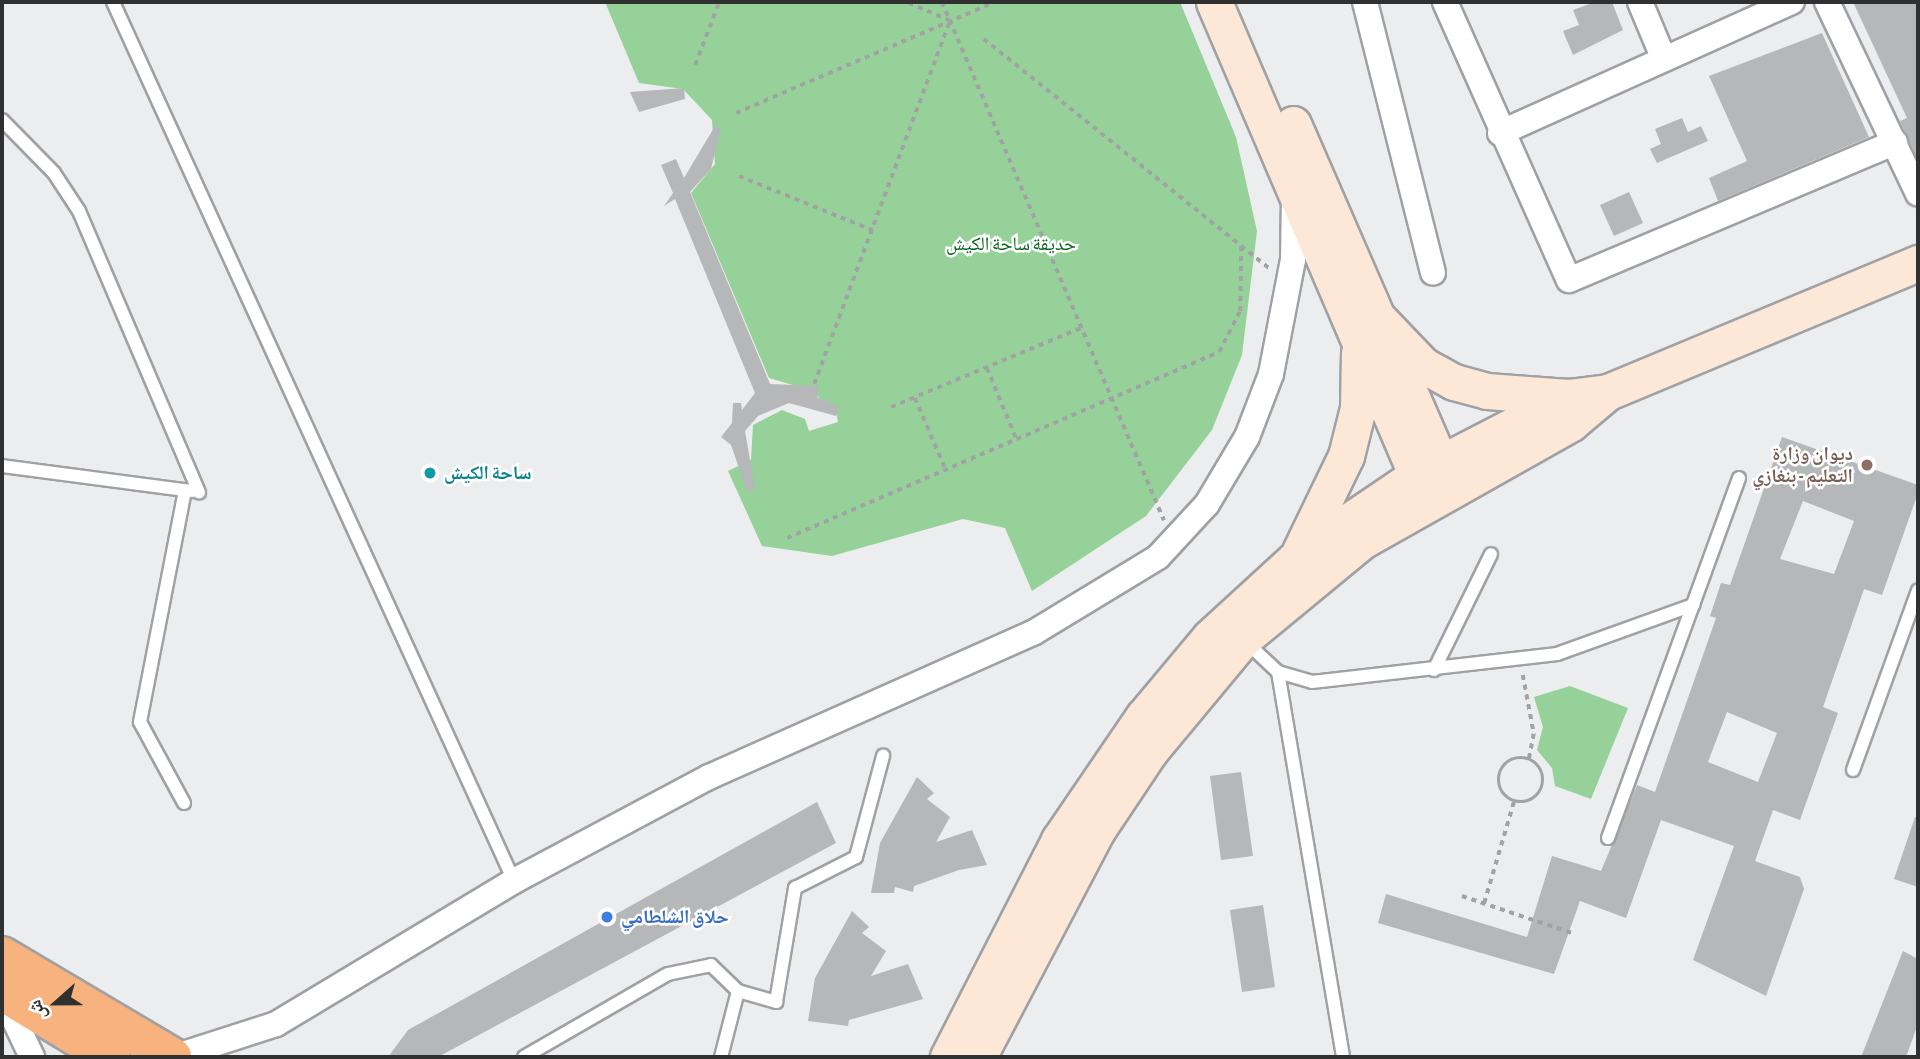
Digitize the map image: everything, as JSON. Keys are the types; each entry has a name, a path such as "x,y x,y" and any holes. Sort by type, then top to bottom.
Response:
{"highway":[{"path":"2,956 173,1057"},
{"path":"2,992 110,1057"}],"main road":[{"path":"1214,2 1294,188 1369,328 1423,365 1454,382 1487,391 1568,397 1608,392 1918,262"},
{"path":"1238,2 1433,481"},
{"path":"1294,560 1346,456 1358,408 1369,328"},
{"path":"978,1057 1096,832 1150,751 1243,639 1315,575 1433,481 1571,423 1608,392"},
{"path":"948,1057 1059,840 1101,774 1175,675 1294,560 1433,481 1568,397"}],"street":[{"path":"1365,2 1433,273"},
{"path":"1445,2 1560,270 1580,280 1895,142"},
{"path":"1640,2 1663,57"},
{"path":"1500,133 1663,57 1792,2"},
{"path":"1827,2 1918,194"},
{"path":"173,1057 276,1024 514,881 709,778 1033,633 1099,598 1173,541 1207,504 1247,437 1271,374 1288,283 1294,188"},
{"path":"2,992 32,1057"}],"lane":[{"path":"113,2 514,881"},
{"path":"2,120 54,173 79,211 199,492 2,466"},
{"path":"1608,838 1739,478"},
{"path":"184,803 140,722 185,490"},
{"path":"1434,670 1491,554"},
{"path":"1853,770 1918,590"},
{"path":"1243,639 1278,672 1312,682 1519,660 1592,646 1693,605"},
{"path":"1278,672 1343,1057"},
{"path":"524,1057 668,974 711,965 738,991 776,1002 795,888 856,857 883,756"},
{"path":"721,1057 738,991"}],"path":[{"path":"695,65 719,2"},
{"path":"905,2 950,21"},
{"path":"942,2 1173,541"},
{"path":"736,113 995,2"},
{"path":"814,384 950,21"},
{"path":"984,39 1288,283"},
{"path":"739,176 872,230"},
{"path":"787,538 1219,352 1240,311 1241,245"},
{"path":"891,408 1081,328"},
{"path":"987,367 1017,440"},
{"path":"915,398 946,470"},
{"path":"1519,660 1533,721 1529,759"},
{"path":"1515,758 1529,759 1544,775 1542,790 1532,801 1514,802 1500,789 1500,774 1515,758"},
{"path":"1483,904 1514,802"},
{"path":"1462,897 1572,933"}],"green space":[{"name":"حديقة ساحة الكيش","path":"605,2 1180,2 1236,137 1257,231 1242,355 1212,430 1146,516 1032,591 1005,528 963,519 832,556 762,546 728,471 751,460 753,425 782,410 805,419 809,431 838,422 836,412 810,390 769,378 691,193 715,164 712,120 683,89 639,83"},
{"path":"1570,686 1628,708 1591,799 1555,786 1552,768 1537,750 1543,727 1534,697"}],"building":[{"path":"1595,2 1612,2 1623,30 1573,55 1563,31 1579,25 1573,10"},
{"path":"1853,2 1918,2 1918,160 1900,121 1907,118"},
{"path":"1822,33 1869,137 1718,201 1709,178 1747,161 1709,76"},
{"path":"684,88 685,99 639,112 630,92"},
{"path":"1682,118 1688,132 1701,126 1708,141 1657,163 1650,149 1661,144 1655,129"},
{"path":"715,126 721,129 711,169 690,192 770,384 819,386 817,397 839,407 836,416 789,403 758,416 745,431 755,489 747,491 731,445 721,437 732,423 733,403 741,403 742,410 755,393 675,199 664,206 673,193 661,165 676,159 684,178"},
{"path":"1629,192 1643,223 1614,236 1600,205"},
{"path":"1782,437 1918,485 1918,493 1882,595 1864,589 1823,707 1838,713 1800,820 1773,810 1755,861 1800,877 1804,889 1766,996 1693,960 1734,846 1661,820 1626,918 1580,901 1554,974 1378,923 1386,894 1527,937 1552,856 1601,871 1637,785 1655,792 1716,618 1710,616 1721,583 1730,585","holes":["1803,501 1854,521 1834,574 1780,559","1727,712 1777,733 1758,782 1708,762"]},
{"path":"1241,772 1253,856 1221,860 1210,776"},
{"path":"917,777 934,793 927,799 950,817 936,842 972,830 987,865 959,870 914,886 913,892 895,887 894,893 871,893 880,843"},
{"path":"817,802 836,843 438,1057 388,1057 408,1030"},
{"path":"1915,817 1918,817 1918,887 1894,879"},
{"path":"1263,905 1275,987 1242,992 1230,910"},
{"path":"852,911 869,927 862,933 886,951 871,976 908,964 923,999 849,1020 848,1026 808,1021 815,978"},
{"path":"1903,951 1918,959 1918,1024 1906,1057 1861,1057"}],"place":[{"name":"ديوان وزارة التعليم - بنغازي","path":"1867,465"},
{"name":"ساحة الكيش","path":"430,473"},
{"name":"حلاق الشلطامي","path":"607,917"}]}
